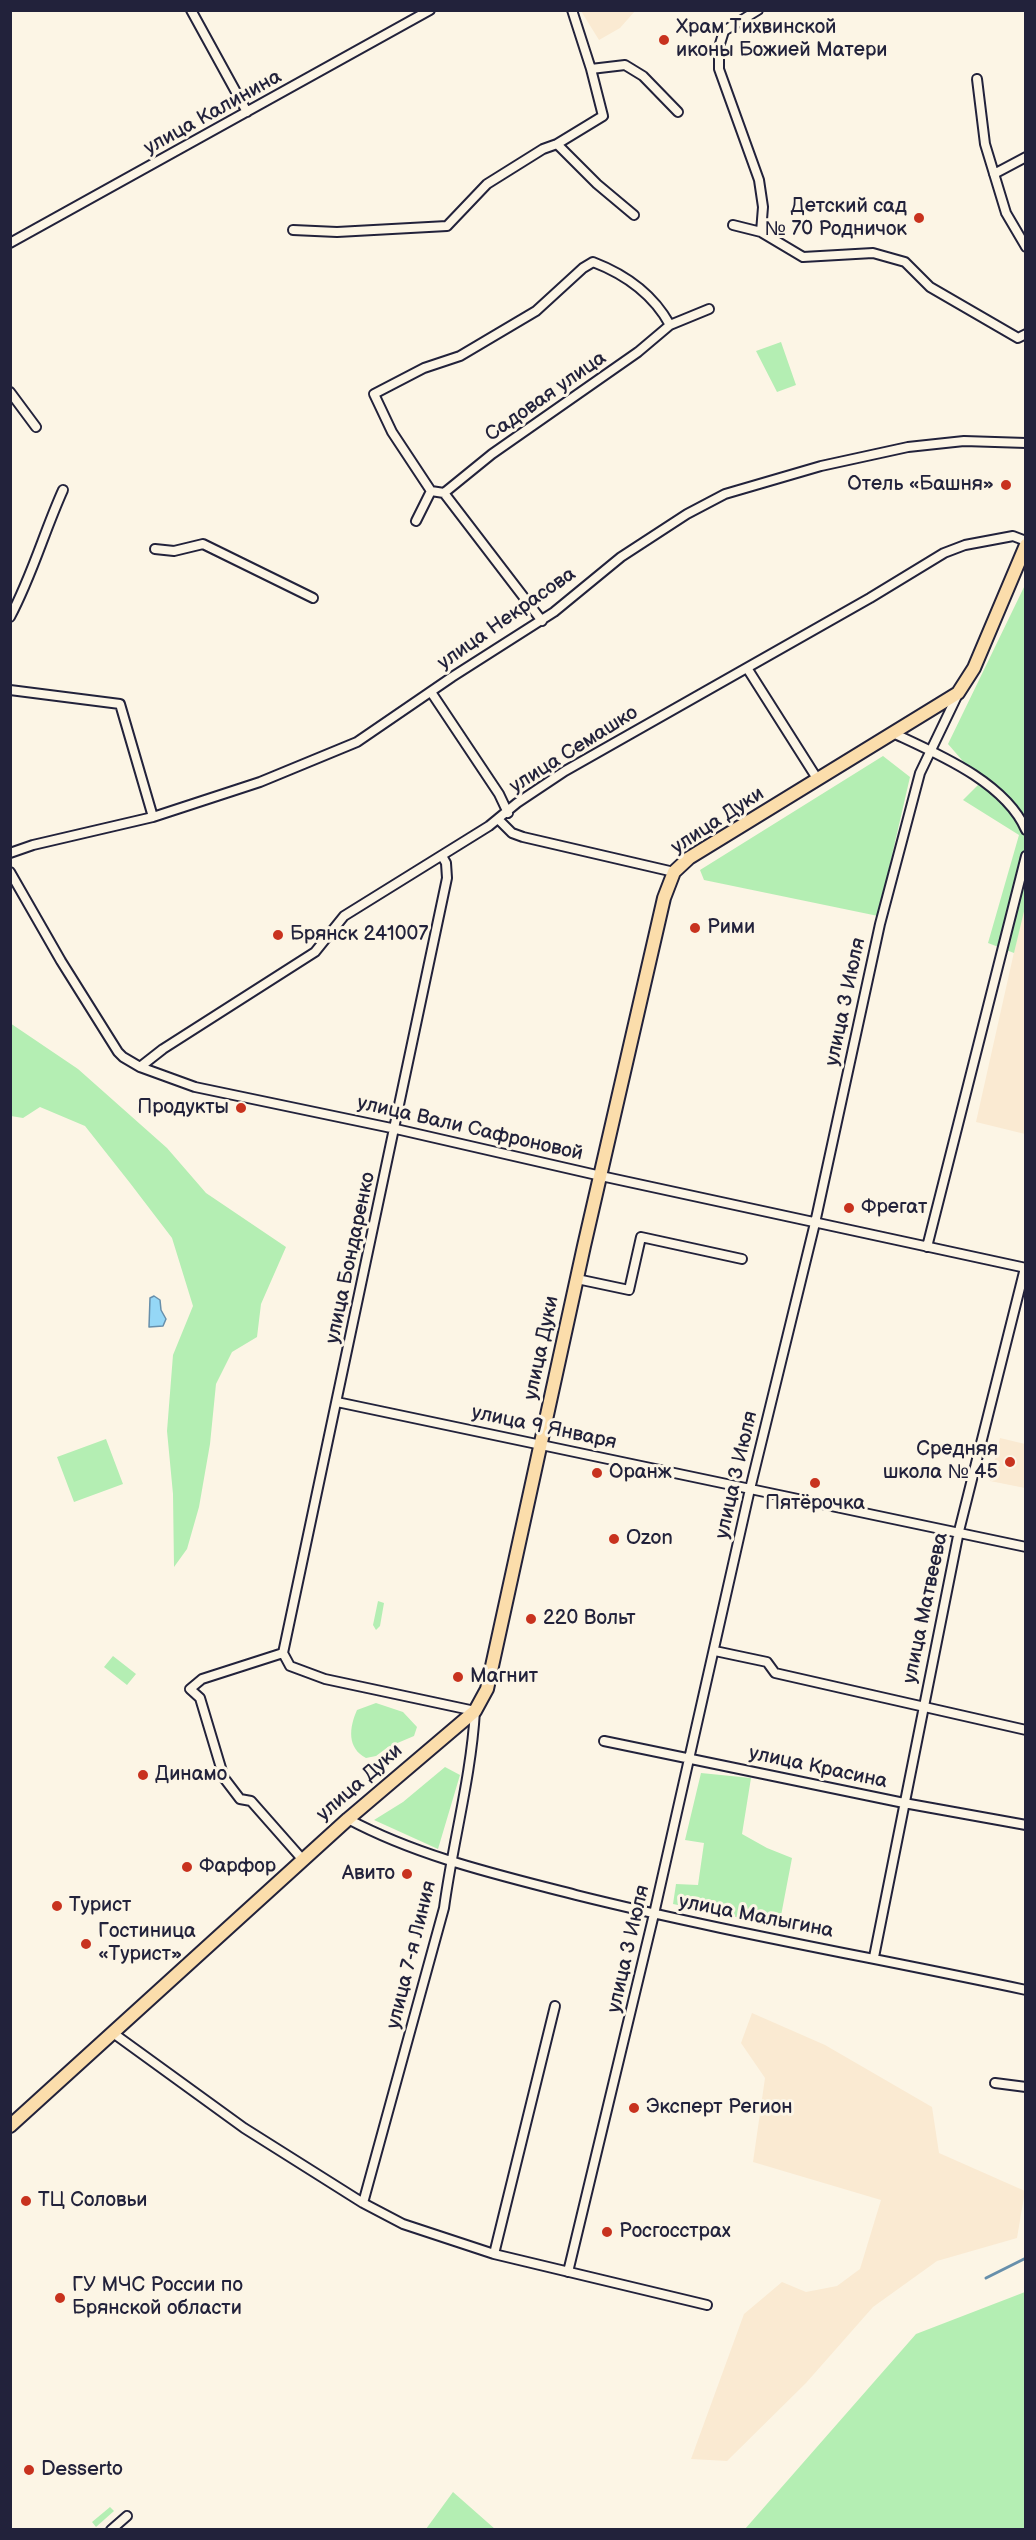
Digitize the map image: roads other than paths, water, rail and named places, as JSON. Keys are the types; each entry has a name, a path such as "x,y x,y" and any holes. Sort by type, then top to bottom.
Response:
{"main road":[{"name":"улица Дуки","path":"10,2126 348,1819 475,1711 487,1689 664,898 674,872 689,858 958,693 974,668 1026,543"}],"street":[{"path":"191,10 247,112"},
{"name":"улица Калинина","path":"10,243 430,10"},
{"path":"293,230 337,232 447,226 487,184 543,149 557,144 603,116 572,10"},
{"path":"758,10 724,31 719,47 720,69 759,180 763,207 761,232"},
{"path":"591,69 625,65 643,76 678,112"},
{"path":"977,79 985,144 1006,213 1026,247"},
{"path":"557,144 597,184 634,215"},
{"path":"994,174 1026,157"},
{"path":"733,225 761,232 803,257 873,252 905,262 930,287 966,309 1018,338 1026,334"},
{"path":"542,621 444,493 431,491 392,432 374,394 424,368 460,356 536,311 583,268 593,262 610,268 639,286 661,309 670,325"},
{"name":"Садовая улица","path":"444,493 492,454 638,352 670,325 709,309"},
{"path":"10,392 36,427"},
{"name":"улица Некрасова","path":"10,853 33,845 153,817 260,782 340,750 374,732 431,692 542,621 621,557 687,514 725,494 821,466 908,447 964,441 1026,443"},
{"path":"10,617 24,591 48,523 63,490"},
{"path":"416,521 431,491"},
{"name":"улица Семашко","path":"140,1067 163,1049 315,952 344,916 499,820 518,803 565,771 944,553 965,545 1013,536 1026,543"},
{"path":"155,549 174,551 203,544 314,598"},
{"path":"747,668 818,780"},
{"path":"10,690 120,704 153,817"},
{"path":"431,692 499,794 508,813"},
{"name":"улица 3 Июля","path":"568,2272 654,1914 750,1489 815,1223 880,924 920,773 958,693"},
{"path":"893,733 952,762 999,795 1014,810 1026,830"},
{"path":"499,820 512,832 523,837 674,872"},
{"name":"улица Бондаренко","path":"283,1653 396,1129 447,878 446,863 442,856"},
{"path":"927,1247 1026,856"},
{"name":"улица Вали Сафроновой","path":"10,872 93,1013 123,1057 140,1067 195,1087 1025,1268"},
{"path":"577,1279 629,1290 641,1237 742,1259"},
{"name":"улица Матвеева","path":"874,1958 922,1706 959,1531 1025,1268"},
{"name":"улица 9 Января","path":"337,1402 541,1443 1026,1547"},
{"path":"715,1651 767,1662 775,1673 1026,1730"},
{"path":"303,1860 251,1801 240,1799 224,1778 200,1698 190,1689 202,1679 283,1653 290,1666 325,1679 475,1711"},
{"name":"улица 7-я Линия","path":"363,2203 444,1908 450,1861 467,1784 475,1711"},
{"name":"улица Красина","path":"604,1741 904,1803 1026,1825"},
{"name":"улица Малыгина","path":"348,1819 450,1861 654,1914 1026,1990"},
{"path":"494,2254 555,2006"},
{"path":"113,2033 244,2128 363,2203 413,2228 494,2254 707,2305"},
{"path":"995,2083 1026,2087"},
{"path":"111,2529 127,2516"}],"water":[{"path":"154,1296 160,1300 161,1310 166,1319 163,1326 149,1327 150,1298"}],"waterway":[{"path":"986,2278 1026,2258"}],"place":[{"name":"Храм Тихвинской иконы Божией Матери","path":"664,40"},
{"name":"Детский сад № 70 Родничок","path":"919,218"},
{"name":"Отель «Башня»","path":"1006,485"},
{"name":"Рими","path":"695,928"},
{"name":"Брянск 241007","path":"278,935"},
{"name":"Продукты","path":"241,1108"},
{"name":"Фрегат","path":"849,1208"},
{"name":"Средняя школа № 45","path":"1010,1462"},
{"name":"Оранж","path":"597,1473"},
{"name":"Пятёрочка","path":"815,1483"},
{"name":"Ozon","path":"614,1539"},
{"name":"220 Вольт","path":"531,1619"},
{"name":"Магнит","path":"458,1677"},
{"name":"Динамо","path":"143,1775"},
{"name":"Фарфор","path":"187,1867"},
{"name":"Авито","path":"407,1874"},
{"name":"Турист","path":"57,1906"},
{"name":"Гостиница «Турист»","path":"86,1944"},
{"name":"Эксперт Регион","path":"634,2108"},
{"name":"ТЦ Соловьи","path":"26,2201"},
{"name":"Росгосстрах","path":"607,2232"},
{"name":"ГУ МЧС России по Брянской области","path":"60,2298"},
{"name":"Desserto","path":"29,2470"}]}
